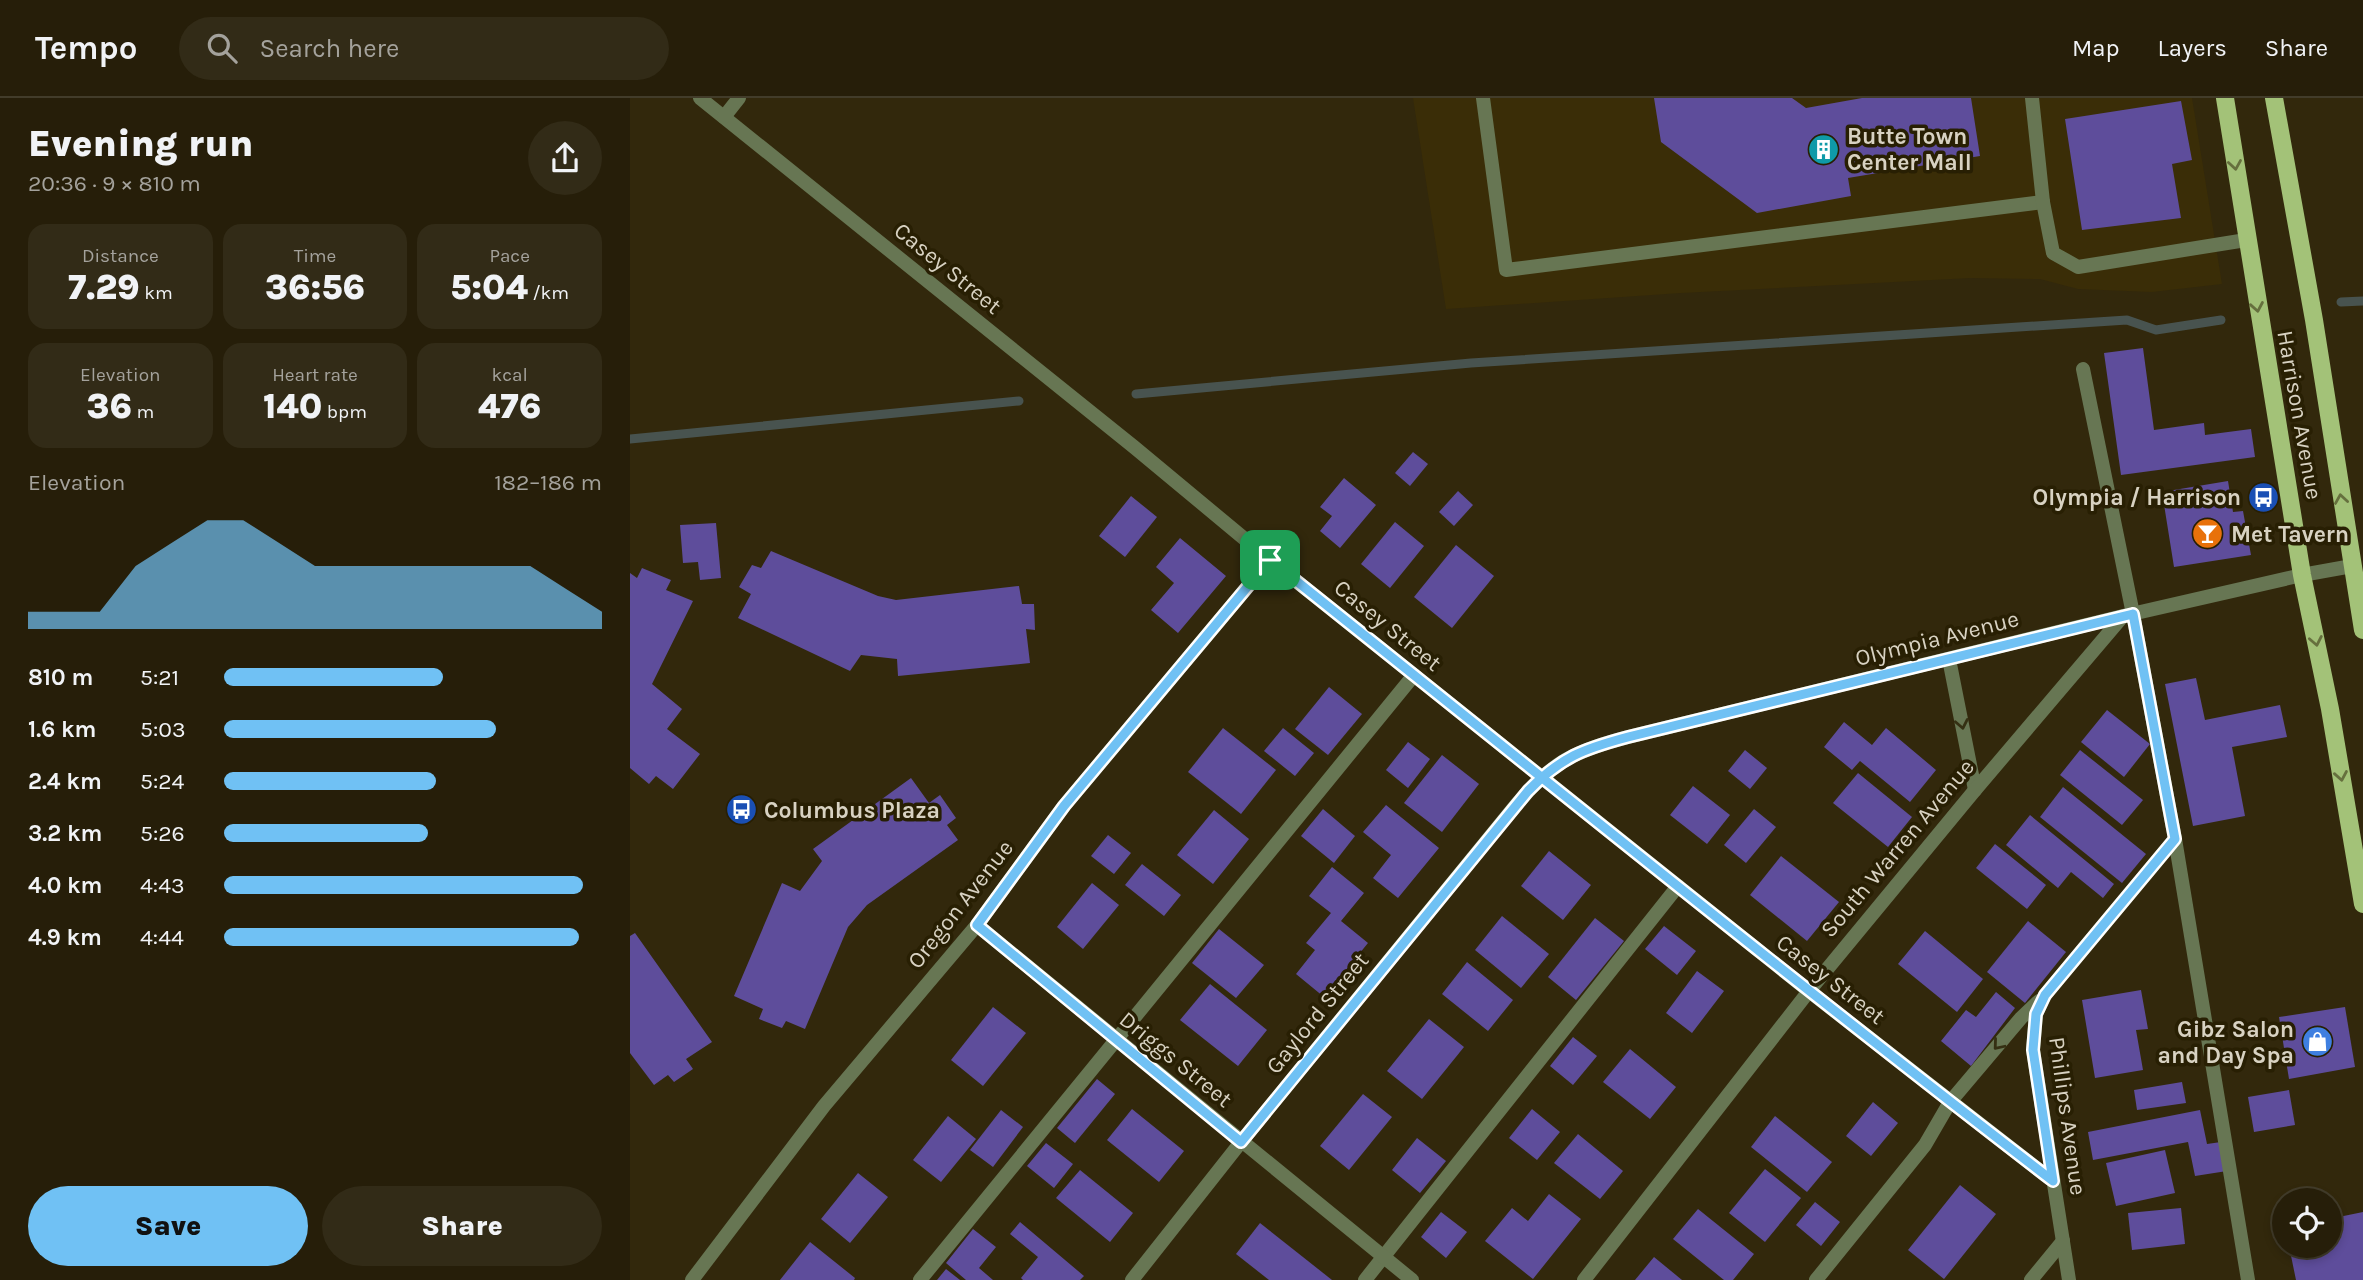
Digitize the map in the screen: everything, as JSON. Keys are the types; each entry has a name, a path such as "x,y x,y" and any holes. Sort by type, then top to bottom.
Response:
{"main road":[{"name":"Harrison Avenue","path":"2225,98 2302,575 2330,709 2363,904"},
{"name":"Harrison Avenue","path":"2274,98 2314,320 2363,629"}],"street":[{"name":"Casey Street","path":"699,98 1541,777 2053,1181"},
{"path":"724,117 739,98"},
{"path":"1483,98 1506,270 2043,202"},
{"path":"2032,98 2043,202 2053,253 2078,267 2246,240"},
{"path":"2083,369 2128,615 2175,839 2248,1280"},
{"name":"Oregon Avenue","path":"692,1280 824,1106 977,925 1064,806 1270,560"},
{"name":"Olympia Avenue","path":"1541,777 1573,754 1592,746 2128,615 2352,566"},
{"name":"South Warren Avenue","path":"1584,1280 1809,990 1975,790 2128,615"},
{"path":"1949,659 1975,790"},
{"path":"920,1280 1414,675"},
{"name":"Gaylord Street","path":"1132,1280 1241,1142 1541,777"},
{"name":"Phillips Avenue","path":"2069,1280 2033,1050 2036,1014 2045,995 2175,839"},
{"path":"1365,1280 1678,886"},
{"name":"Driggs Street","path":"977,925 1412,1280"},
{"path":"1816,1280 1925,1145 1950,1102 2021,1018 2045,995"},
{"path":"2031,1280 2063,1241"}],"shaded area":[{"path":"1413,98 2192,98 2222,284 2152,292 2078,289 2040,279 1971,278 1681,293 1446,309"}],"building":[{"name":"Butte Town Center Mall","path":"1654,98 1792,98 1806,108 1862,98 1971,98 1980,156 1848,178 1851,196 1757,213 1661,142"},
{"path":"2181,101 2192,160 2172,164 2181,218 2082,230 2065,119"},
{"path":"2143,348 2154,430 2204,423 2205,435 2251,429 2255,457 2121,475 2104,353"},
{"path":"1413,452 1428,464 1410,486 1395,473"},
{"path":"1344,478 1376,505 1340,548 1320,531 1332,516 1320,507"},
{"name":"Met Tavern","path":"2228,481 2233,512 2243,511 2251,555 2174,567 2162,492"},
{"path":"1458,491 1473,505 1454,526 1439,512"},
{"path":"1131,496 1157,517 1125,557 1099,536"},
{"path":"1395,522 1424,546 1390,588 1361,564"},
{"path":"716,523 721,578 700,580 698,562 683,563 680,525"},
{"path":"1180,538 1226,576 1178,633 1151,610 1174,583 1156,567"},
{"path":"1456,545 1494,576 1452,628 1414,597"},
{"path":"771,551 878,596 896,600 1019,586 1022,604 1034,604 1035,630 1026,629 1030,663 898,676 897,659 861,655 850,671 738,618 751,594 739,587 752,565 761,568"},
{"path":"642,568 671,580 666,590 693,601 652,684 682,709 667,729 700,754 673,789 656,776 649,784 630,768 630,573 637,578"},
{"path":"2196,678 2205,720 2280,705 2287,737 2232,747 2245,816 2193,826 2165,684"},
{"path":"1329,687 1362,714 1328,755 1295,729"},
{"path":"2107,710 2150,744 2124,777 2081,742"},
{"path":"1844,722 1872,745 1886,728 1936,770 1910,802 1860,761 1852,770 1824,747"},
{"path":"1223,728 1276,770 1241,814 1188,772"},
{"path":"1283,728 1314,753 1295,776 1264,751"},
{"path":"1408,742 1430,759 1408,788 1386,770"},
{"path":"1745,750 1767,768 1750,789 1728,771"},
{"path":"2080,750 2143,800 2122,825 2060,775"},
{"path":"1442,755 1479,784 1442,832 1404,803"},
{"path":"1858,773 1912,817 1888,847 1833,803"},
{"path":"911,778 929,803 940,795 956,818 947,825 958,840 867,905 848,927 805,1029 786,1021 782,1028 759,1019 763,1009 734,996 782,883 800,891 822,861 813,849"},
{"path":"1693,786 1730,815 1707,844 1670,815"},
{"path":"2063,787 2146,854 2122,883 2040,817"},
{"path":"1386,805 1439,848 1398,898 1373,878 1391,855 1363,832"},
{"path":"1323,809 1355,836 1334,863 1301,836"},
{"path":"1754,809 1776,827 1746,863 1724,845"},
{"path":"1214,810 1249,839 1213,884 1177,855"},
{"path":"2030,815 2114,884 2103,898 2071,872 2058,888 2006,845"},
{"path":"1108,835 1131,853 1114,874 1091,856"},
{"path":"1995,844 2046,885 2027,909 1976,868"},
{"path":"1549,851 1591,885 1563,920 1521,886"},
{"path":"1781,856 1839,902 1807,941 1750,895"},
{"path":"1142,864 1181,895 1164,916 1125,885"},
{"path":"1332,867 1364,893 1341,921 1368,943 1324,997 1296,974 1315,950 1306,943 1331,913 1309,896"},
{"path":"1092,883 1119,905 1083,949 1057,927"},
{"path":"1502,916 1549,954 1521,988 1475,950"},
{"path":"1595,918 1624,941 1576,1000 1548,977"},
{"path":"2028,921 2066,952 2025,1003 1987,972"},
{"path":"1664,926 1696,951 1677,975 1645,949"},
{"path":"1219,929 1264,965 1236,998 1192,963"},
{"path":"1925,931 1983,979 1957,1012 1898,964"},
{"path":"635,933 712,1042 686,1059 693,1069 674,1082 668,1075 654,1085 630,1053 630,936"},
{"path":"1467,962 1513,1000 1488,1031 1442,994"},
{"path":"1697,971 1724,991 1692,1033 1666,1013"},
{"path":"1210,984 1267,1030 1238,1066 1180,1020"},
{"path":"2141,990 2148,1029 2136,1030 2143,1070 2095,1078 2082,1000"},
{"path":"1996,992 2015,1008 1971,1066 1941,1041 1966,1010 1976,1017"},
{"path":"993,1007 1026,1033 983,1086 951,1060"},
{"name":"Gibz Salon and Day Spa","path":"2345,1007 2355,1067 2289,1079 2279,1017"},
{"path":"1429,1019 1464,1047 1422,1099 1387,1071"},
{"path":"1573,1037 1597,1056 1573,1085 1550,1066"},
{"path":"1630,1049 1676,1087 1650,1119 1603,1082"},
{"path":"1097,1079 1115,1094 1075,1143 1057,1128"},
{"path":"2182,1082 2186,1103 2137,1110 2134,1090"},
{"path":"2289,1090 2295,1125 2254,1132 2248,1097"},
{"path":"1363,1094 1392,1117 1349,1170 1320,1146"},
{"path":"1873,1102 1898,1123 1871,1156 1846,1136"},
{"path":"1132,1109 1184,1151 1159,1182 1107,1140"},
{"path":"1532,1109 1560,1132 1537,1160 1509,1138"},
{"path":"1001,1110 1023,1127 993,1167 970,1150"},
{"path":"2200,1110 2207,1144 2221,1142 2227,1171 2195,1176 2188,1142 2093,1160 2088,1132"},
{"path":"948,1116 976,1139 941,1182 913,1160"},
{"path":"1775,1116 1832,1162 1807,1192 1751,1147"},
{"path":"1578,1134 1623,1171 1600,1199 1554,1163"},
{"path":"1417,1138 1446,1161 1420,1193 1392,1170"},
{"path":"1046,1143 1073,1164 1054,1188 1027,1166"},
{"path":"2165,1150 2175,1193 2116,1206 2106,1163"},
{"path":"1765,1169 1801,1198 1765,1242 1729,1213"},
{"path":"1080,1170 1133,1213 1110,1242 1056,1198"},
{"path":"858,1173 888,1197 850,1243 821,1219"},
{"path":"1960,1185 1996,1214 1944,1279 1908,1250"},
{"path":"1549,1194 1581,1219 1533,1279 1485,1241 1512,1208 1528,1221"},
{"path":"1815,1202 1840,1222 1821,1246 1796,1225"},
{"path":"2181,1208 2185,1244 2132,1250 2128,1213"},
{"path":"1698,1209 1754,1254 1733,1280 1724,1280 1673,1239"},
{"path":"1441,1212 1467,1232 1446,1258 1421,1237"},
{"path":"2363,1212 2363,1280 2296,1280 2291,1258 2342,1258 2342,1216"},
{"path":"1020,1222 1084,1276 1080,1280 1023,1280 1021,1278 1038,1257 1010,1234"},
{"path":"1260,1223 1332,1280 1269,1280 1236,1254"},
{"path":"973,1229 996,1247 979,1268 993,1280 966,1280 946,1263"},
{"path":"810,1242 855,1278 854,1280 780,1280"},
{"path":"1654,1257 1682,1280 1635,1280"},
{"path":"946,1269 960,1280 937,1280"}],"waterway":[{"path":"2341,302 2363,301"},
{"path":"1136,394 1471,363 2127,320 2156,330 2221,320"},
{"path":"630,439 1019,401"}],"place":[{"name":"Butte Town Center Mall","path":"1824,149"},
{"name":"Olympia / Harrison","path":"2264,497"},
{"name":"Met Tavern","path":"2208,534"},
{"name":"Columbus Plaza","path":"741,810"},
{"name":"Gibz Salon and Day Spa","path":"2317,1042"}],"route":[{"path":"1270,560 1064,806 977,925 1241,1142 1528,791 1541,777 1555,765 1573,754 1628,737 2133,614 2175,839 2045,995 2036,1014 2033,1050 2053,1181 1950,1102 1541,777 1270,560"}]}
